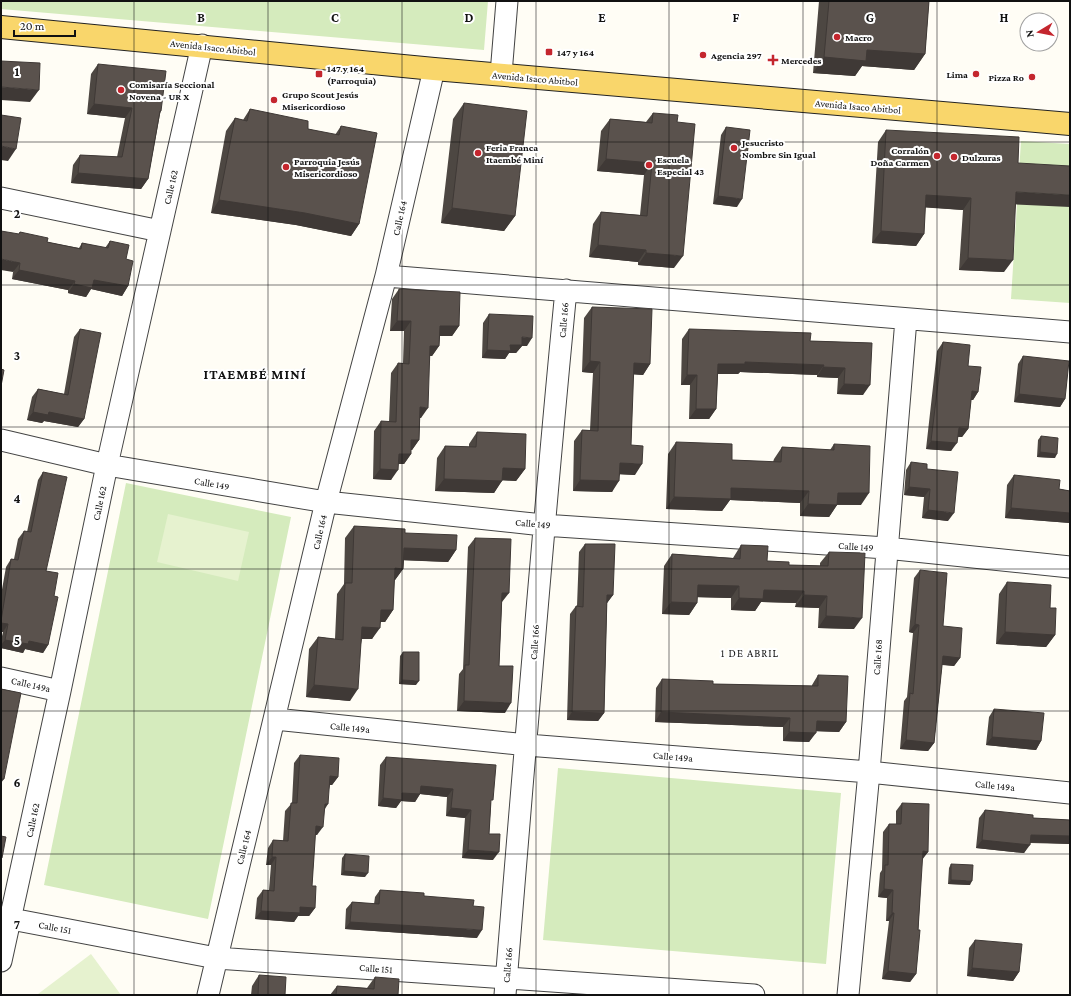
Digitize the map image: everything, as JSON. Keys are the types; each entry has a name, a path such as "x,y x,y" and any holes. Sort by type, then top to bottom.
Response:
{"main road":[{"name":"Avenida Isaco Abitbol","path":"1,27 202,45 434,69 1070,124"}],"street":[{"path":"501,74 507,1"},
{"name":"Calle 162","path":"1,961 6,918 60,691 107,465 202,45"},
{"name":"Calle 164","path":"208,995 326,502 386,276 434,69"},
{"path":"1,198 160,231"},
{"path":"386,276 1070,332"},
{"name":"Calle 166","path":"505,986 527,745 543,525 566,290"},
{"name":"Calle 168","path":"848,995 906,319"},
{"name":"Calle 149","path":"1,440 107,465 326,502 543,525 886,548 1070,567"},
{"name":"Calle 149a","path":"1,678 60,691"},
{"name":"Calle 149a","path":"275,719 527,745 868,772 1070,793"},
{"name":"Calle 151","path":"6,918 216,958 505,986 754,995"}],"green space":[{"path":"1,1 488,1 484,50 1,9"},
{"path":"1021,141 1070,144 1070,303 1011,299"},
{"path":"126,483 291,517 208,919 44,885"},
{"path":"168,514 249,532 238,581 157,562"},
{"path":"558,768 841,793 826,964 543,940"},
{"path":"91,954 121,995 38,995 38,994"}],"building":[{"path":"829,1 929,1 925,54 867,50 866,61 824,57"},
{"path":"1,61 40,63 39,90 1,87"},
{"path":"98,64 166,71 161,111 148,179 78,173 80,155 122,157 132,108 94,104"},
{"path":"464,103 527,111 515,216 452,208"},
{"path":"250,109 308,121 308,129 339,135 341,126 377,133 359,224 305,213 219,200 235,118 247,121"},
{"path":"653,113 678,115 677,122 695,124 683,256 646,253 646,250 598,245 601,212 647,216 652,163 606,159 610,119 652,123"},
{"path":"1,115 21,118 16,149 1,146"},
{"path":"726,127 750,130 742,199 718,196"},
{"path":"886,130 1019,137 1018,163 1070,166 1070,195 1016,192 1013,260 968,258 971,198 926,195 924,234 881,231"},
{"path":"1,231 19,234 20,232 48,238 47,242 81,249 82,243 108,248 110,241 129,245 126,259 133,261 128,286 94,280 92,288 74,284 75,281 19,270 20,263 1,259"},
{"path":"399,289 460,292 459,326 440,326 439,346 430,346 428,408 420,407 419,440 411,440 411,454 399,454 398,470 380,469 381,421 396,422 398,363 409,364 411,321 397,321"},
{"path":"592,307 652,309 650,364 634,363 631,445 643,446 642,464 620,463 619,481 580,480 582,430 598,431 600,362 590,361"},
{"path":"489,314 533,316 532,338 522,337 522,345 510,345 511,351 487,350"},
{"path":"80,329 101,333 84,419 49,412 48,415 33,412 38,389 68,395"},
{"path":"689,329 811,333 810,341 872,343 870,385 844,384 845,368 823,367 824,365 745,362 745,364 718,364 716,409 696,409 697,375 687,375"},
{"path":"943,342 970,345 968,366 981,367 978,392 972,391 968,429 959,428 957,443 931,441"},
{"path":"1023,356 1069,361 1065,399 1019,394"},
{"path":"1,369 4,370 1,386"},
{"path":"477,432 526,434 525,469 503,468 502,481 444,479 445,446 476,447"},
{"path":"1041,436 1058,438 1057,454 1040,452"},
{"path":"676,442 732,444 732,460 781,462 782,447 834,450 834,444 870,446 869,493 838,493 837,505 808,504 809,491 731,488 731,499 674,497"},
{"path":"911,462 927,464 927,469 958,472 954,513 928,510 930,489 909,487"},
{"path":"43,472 67,477 46,571 58,573 54,596 58,597 48,645 29,641 28,644 5,640 8,624 1,623 11,559 18,560 24,531 31,532"},
{"path":"1014,475 1060,480 1059,489 1070,491 1070,513 1011,508"},
{"path":"354,526 405,529 405,533 457,535 456,550 404,548 403,569 395,568 393,610 381,610 380,628 362,627 358,689 314,685 318,637 343,640 345,583 352,583"},
{"path":"475,538 511,539 509,593 502,593 499,666 513,666 511,703 464,701 465,665 469,665"},
{"path":"585,544 615,544 613,595 607,595 604,713 572,712 576,606 583,607"},
{"path":"741,545 768,546 767,561 789,562 789,565 828,566 829,552 865,553 862,618 826,616 827,596 804,595 804,591 764,590 763,599 739,598 739,586 698,585 697,603 671,602 672,554 740,559"},
{"path":"920,570 947,573 943,626 962,628 960,658 943,656 934,743 906,740 910,693 913,694 919,625 915,624"},
{"path":"1007,582 1051,585 1050,608 1056,608 1055,635 1005,632"},
{"path":"403,652 419,652 419,681 402,680"},
{"path":"818,675 848,676 846,722 817,721 816,733 789,732 790,718 661,712 662,679 713,681 713,684 818,686"},
{"path":"1,689 21,693 4,779 1,779"},
{"path":"994,709 1044,713 1041,741 992,737"},
{"path":"300,755 339,758 338,777 330,776 328,804 325,804 323,827 316,826 312,886 316,886 315,908 300,907 300,913 261,911 263,890 274,891 276,857 272,857 273,840 288,841 291,803 297,803"},
{"path":"386,757 496,765 493,800 491,800 489,834 500,834 499,852 468,850 471,810 451,808 453,789 421,786 420,794 402,793 402,800 383,798"},
{"path":"902,803 929,804 928,852 923,851 918,930 920,930 916,974 888,971 894,913 892,913 893,890 884,889 885,865 888,865 889,824 901,824"},
{"path":"985,810 1033,815 1033,818 1070,820 1070,836 1031,835 1030,845 982,840"},
{"path":"1,836 6,837 2,858 1,858"},
{"path":"345,854 369,856 368,873 344,871"},
{"path":"951,864 973,865 972,881 951,880"},
{"path":"380,890 424,893 424,896 474,900 473,906 484,907 482,930 350,922 352,902 379,904"},
{"path":"975,940 1022,944 1019,972 972,968"},
{"path":"259,975 286,977 285,995 258,995"},
{"path":"375,977 399,979 398,995 336,995 337,986 374,989"}],"place":[{"name":"Macro","path":"837,37"},
{"name":"147 y 164","path":"549,52"},
{"name":"Agencia 297","path":"703,55"},
{"name":"Mercedes","path":"773,60"},
{"name":"147 y 164 (Parroquia)","path":"319,74"},
{"name":"Lima","path":"976,74"},
{"name":"Pizza Ro","path":"1032,77"},
{"name":"Comisaría Seccional Novena - UR X","path":"121,90"},
{"name":"Grupo Scout Jesús Misericordioso","path":"274,100"},
{"name":"Jesucristo Nombre Sin Igual","path":"734,148"},
{"name":"Feria Franca Itaembé Miní","path":"478,153"},
{"name":"Corralón Doña Carmen","path":"937,156"},
{"name":"Dulzuras","path":"954,157"},
{"name":"Escuela Especial 43","path":"649,165"},
{"name":"Parroquia Jesús Misericordioso","path":"286,167"}],"district":[{"name":"ITAEMBÉ MINÍ","path":"255,374"},
{"name":"1 DE ABRIL","path":"750,653"}]}
